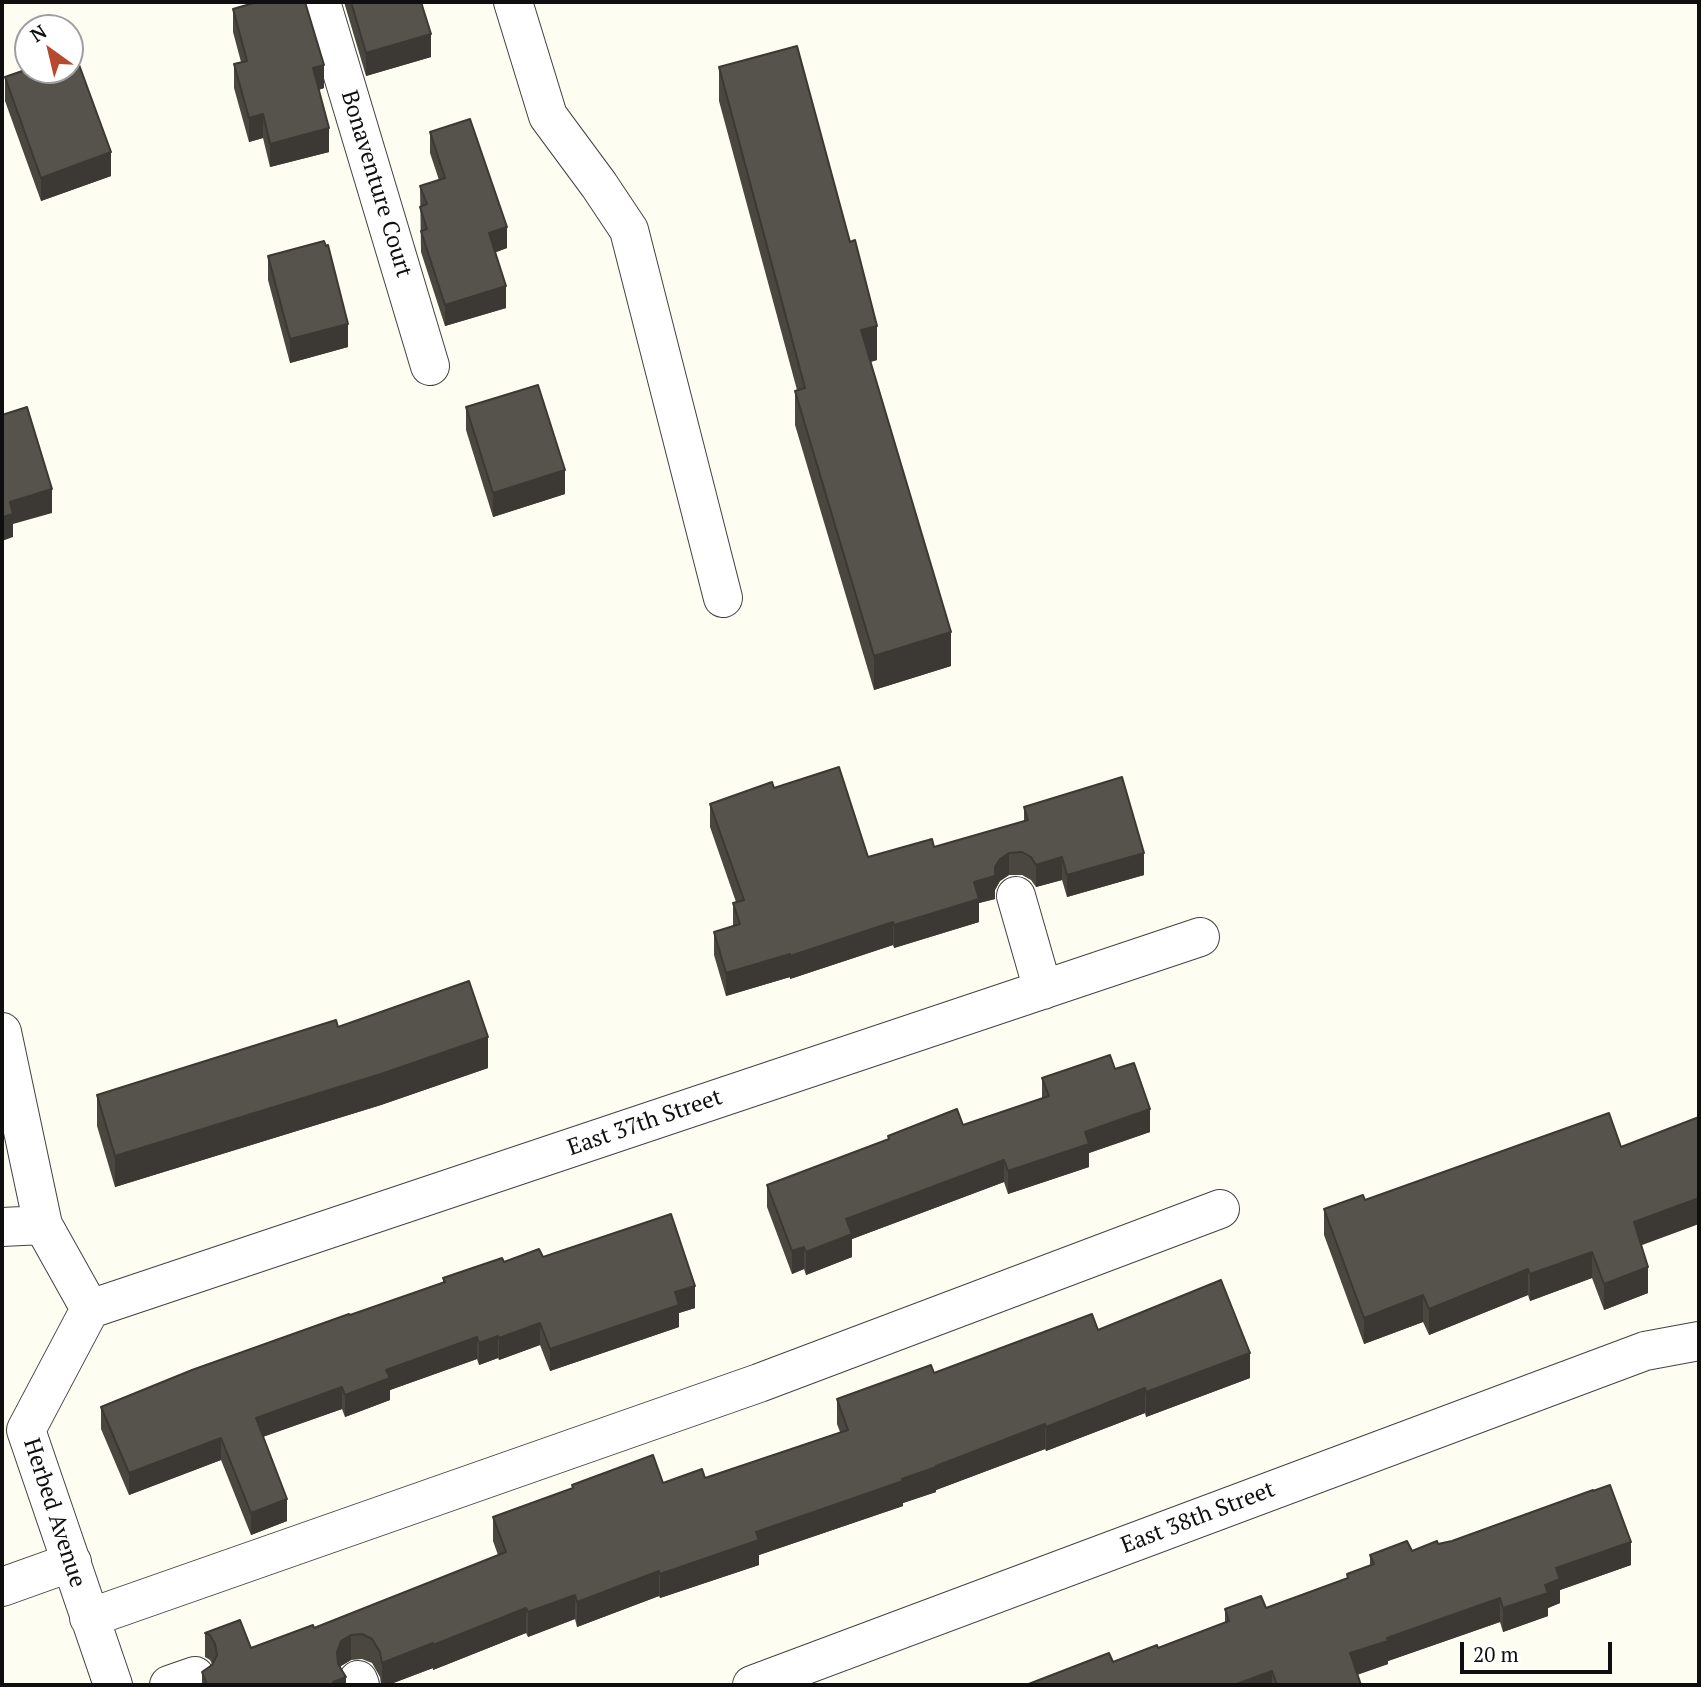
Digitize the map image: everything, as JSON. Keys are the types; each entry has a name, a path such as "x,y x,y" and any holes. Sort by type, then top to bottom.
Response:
{"street":[{"name":"Bonaventure Court","path":"321,2 430,366"},
{"path":"513,2 548,116 629,230 723,598"},
{"path":"1016,896 1043,990"},
{"name":"East 37th Street","path":"90,1309 1200,937"},
{"path":"2,1032 43,1225 90,1309"},
{"path":"89,1619 759,1383 1220,1209"},
{"path":"2,1227 43,1225"},
{"name":"Herbed Avenue","path":"90,1309 26,1430 113,1685"},
{"name":"East 38th Street","path":"752,1685 1645,1351 1699,1341"},
{"path":"2,1587 72,1562"}],"building":[{"path":"257,2 305,2 324,65 313,68 329,128 270,144 263,114 249,118 234,64 247,61 233,9"},
{"path":"351,2 421,2 431,34 366,53"},
{"path":"797,46 850,242 855,240 877,326 861,330 951,632 874,656 795,391 805,388 719,67"},
{"path":"14,74 14,84 84,84 84,78 111,152 41,178 5,77"},
{"path":"470,119 507,227 489,233 506,286 445,305 421,231 427,229 420,207 427,204 420,186 445,178 430,132"},
{"path":"324,241 326,246 328,245 348,324 290,339 268,256"},
{"path":"538,385 565,470 493,493 466,407"},
{"path":"27,407 52,489 10,502 13,514 2,517 2,415"},
{"path":"839,767 868,857 932,839 934,847 1028,820 1024,807 1122,777 1144,853 1067,875 1062,857 1036,865 1031,857 1022,852 1009,853 1000,859 995,867 995,876 974,882 979,899 726,973 714,932 740,924 733,903 744,900 710,804 772,782 774,788"},
{"path":"469,981 488,1037 381,1074 115,1156 97,1095 336,1020 338,1027"},
{"path":"1110,1055 1115,1069 1134,1063 1150,1109 1085,1132 1089,1144 1008,1171 1004,1160 846,1219 852,1234 806,1252 804,1247 792,1251 767,1185 889,1139 888,1136 957,1109 963,1125 1049,1096 1042,1078"},
{"path":"1609,1113 1621,1147 1699,1117 1699,1198 1634,1222 1648,1267 1604,1284 1592,1252 1530,1274 1528,1269 1429,1309 1423,1295 1364,1318 1324,1209 1363,1195 1365,1200"},
{"path":"671,1214 695,1286 675,1292 679,1305 550,1349 540,1323 479,1343 477,1337 386,1370 390,1378 345,1395 342,1387 256,1418 287,1499 251,1513 221,1438 129,1473 101,1407 192,1370 445,1282 443,1278 502,1258 504,1262 539,1249 543,1257"},
{"path":"1221,1280 1250,1353 1146,1392 1145,1388 1046,1427 1045,1424 902,1479 903,1481 756,1532 759,1540 660,1574 659,1571 577,1602 575,1595 528,1612 526,1608 382,1663 380,1652 372,1639 362,1634 351,1635 341,1641 337,1652 338,1664 346,1677 333,1682 334,1685 207,1685 202,1672 212,1665 217,1655 215,1644 210,1635 205,1633 240,1620 251,1648 313,1625 314,1628 506,1552 493,1517 573,1488 572,1485 653,1455 663,1483 702,1469 705,1478 848,1430 837,1399 931,1365 934,1373 1092,1314 1098,1330"},
{"path":"1610,1485 1631,1542 1556,1568 1560,1579 1545,1585 1548,1593 1503,1608 1500,1598 1350,1653 1361,1685 1277,1685 1272,1671 1234,1685 1026,1685 1109,1653 1113,1662 1157,1645 1158,1648 1229,1621 1225,1609 1261,1596 1266,1608 1348,1578 1347,1574 1374,1564 1370,1555 1407,1541 1412,1551 1437,1541 1438,1544 1452,1541"}]}
